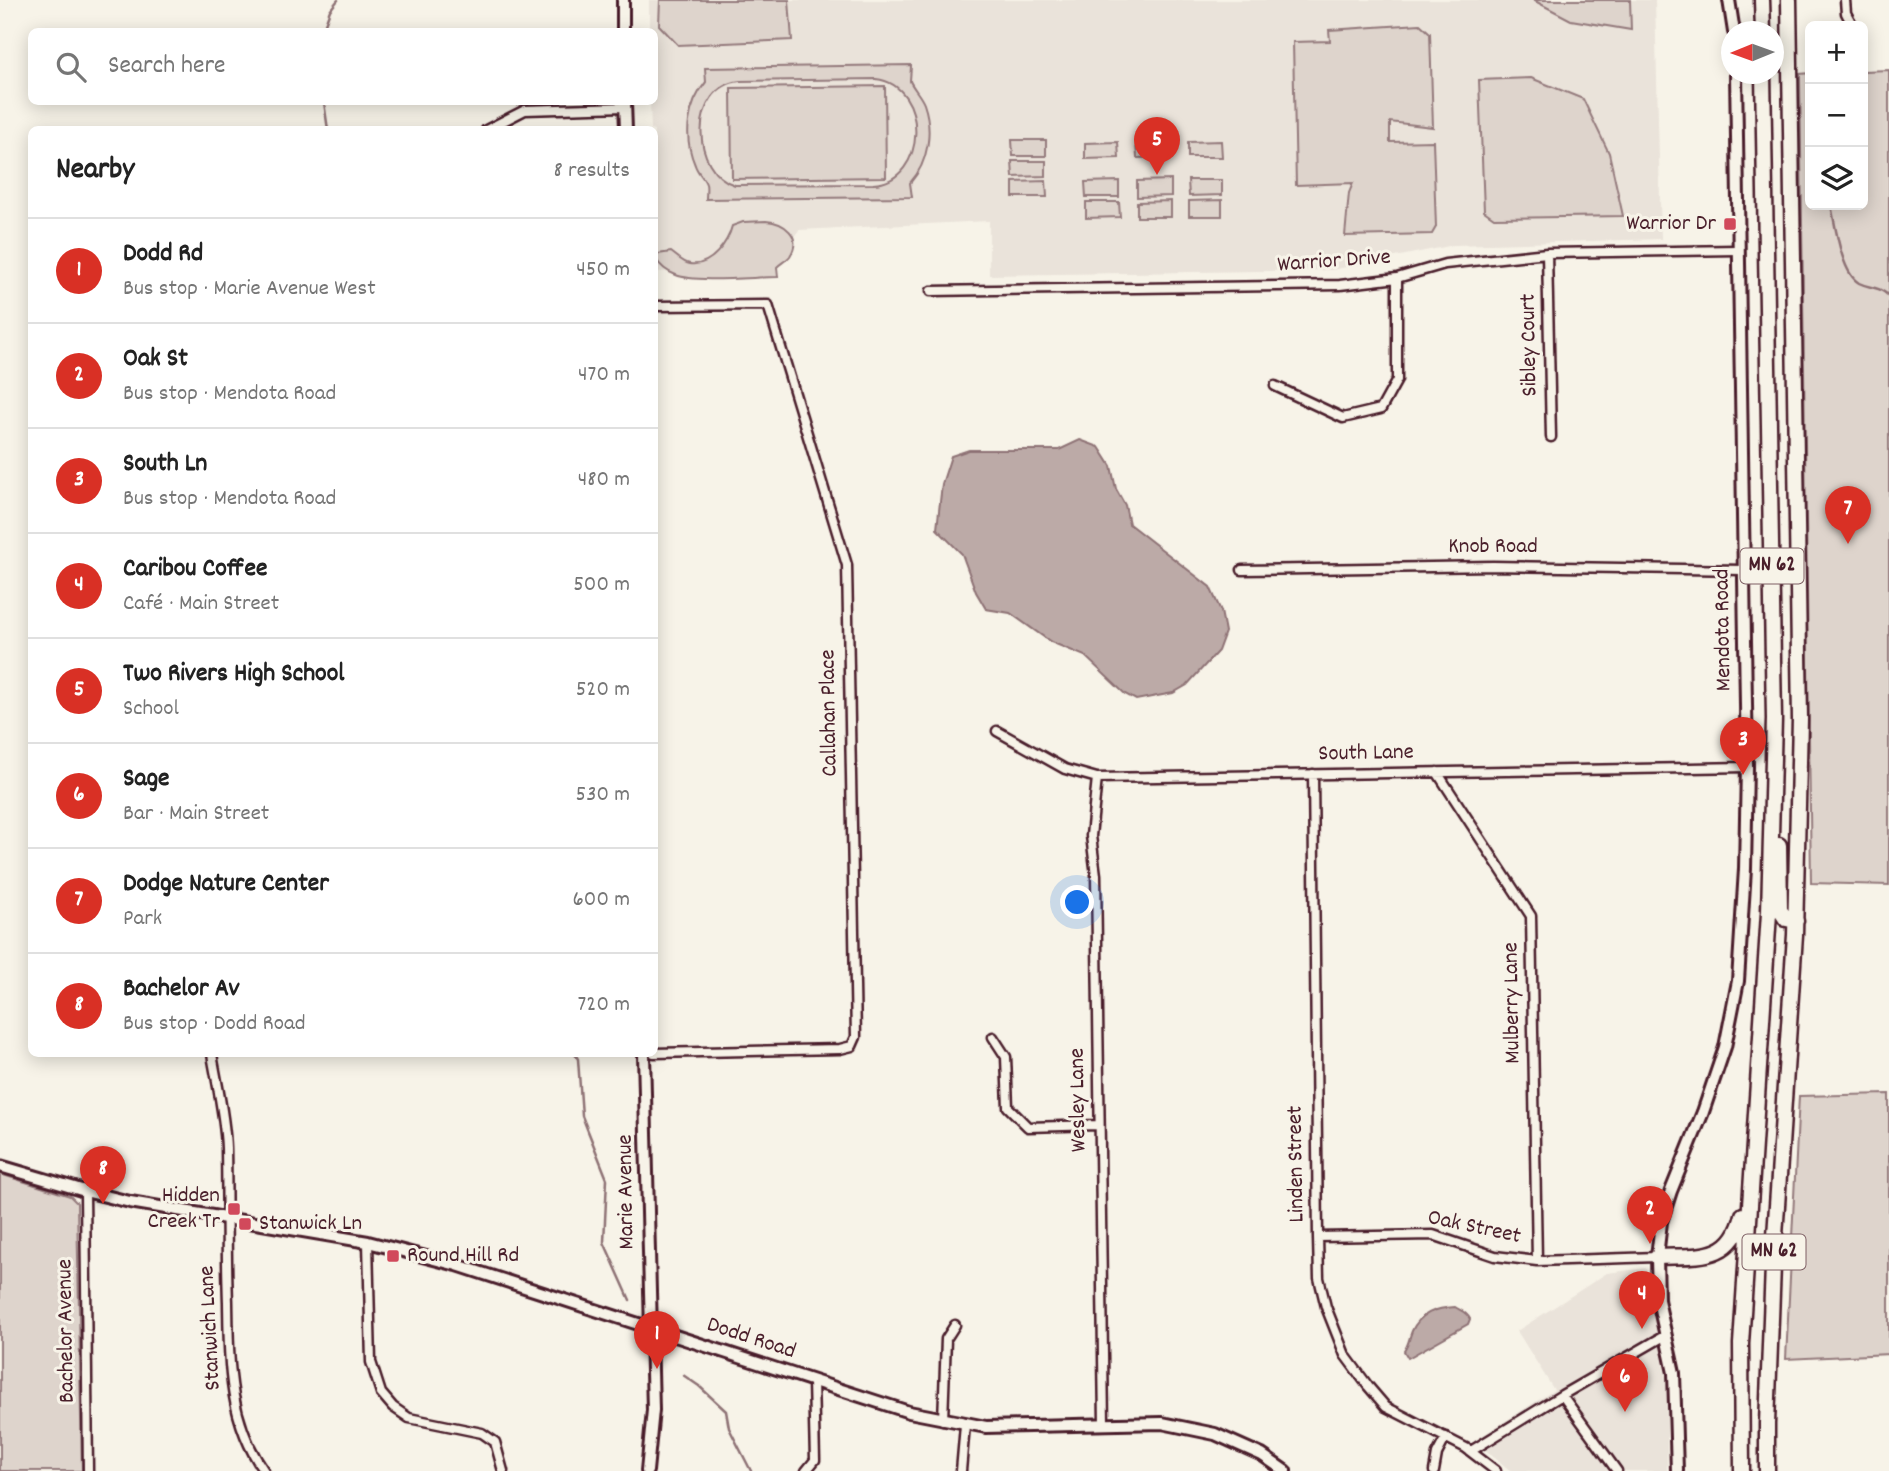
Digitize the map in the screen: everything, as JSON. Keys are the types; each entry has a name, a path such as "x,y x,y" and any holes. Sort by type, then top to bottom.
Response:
{"highway":[{"path":"1762,0 1763,21"},
{"name":"MN 62","path":"1767,1471 1773,1266 1796,921 1800,719 1789,0"},
{"name":"MN 62","path":"1742,1471 1741,1344 1769,913 1774,719 1763,84"},
{"path":"1773,775 1781,866 1779,906 1786,919 1796,921"},
{"path":"1657,1257 1705,1256 1732,1241 1740,1228 1751,1179"}],"street":[{"path":"622,0 623,28"},
{"path":"1729,0 1732,21"},
{"path":"1845,0 1846,13 1850,21"},
{"name":"Mendota Road","path":"1677,1471 1674,1373 1658,1300 1657,1257 1661,1222 1725,1047 1738,981 1745,869 1747,767 1736,84"},
{"path":"494,126 524,110 608,105"},
{"path":"625,105 626,126"},
{"name":"Warrior Drive","path":"932,291 1340,285 1397,278 1445,264 1547,253 1737,250"},
{"name":"Sibley Court","path":"1547,253 1551,437"},
{"path":"1275,386 1343,418 1381,409 1397,380 1397,278"},
{"name":"Callahan Place","path":"658,306 768,305 846,565 856,1037 852,1046 840,1049 658,1053"},
{"name":"Knob Road","path":"1242,570 1493,566 1743,570"},
{"name":"South Lane","path":"997,731 1065,769 1097,778 1747,767"},
{"name":"Mulberry Lane","path":"1437,772 1531,915 1537,1261"},
{"name":"Linden Street","path":"1313,774 1318,1237 1320,1278 1326,1307 1345,1355 1387,1407 1471,1451 1496,1471"},
{"name":"Wesley Lane","path":"1097,778 1091,836 1096,875 1104,1423"},
{"path":"993,1037 1006,1057 1008,1107 1028,1126 1098,1125"},
{"name":"Stanwich Lane","path":"212,1057 226,1146 229,1368 233,1398 251,1453 264,1471"},
{"name":"Marie Avenue","path":"645,1057 653,1410 647,1471"},
{"name":"Dodd Road","path":"0,1166 130,1202 368,1242 457,1265 909,1412 965,1424 1011,1427 1161,1423 1215,1434 1262,1455 1284,1471"},
{"name":"Bachelor Avenue","path":"85,1191 88,1471"},
{"name":"Oak Street","path":"1318,1237 1433,1235 1495,1256 1537,1261 1657,1257"},
{"path":"368,1242 371,1362 381,1393 393,1407 409,1418 482,1433 495,1442 503,1471"},
{"path":"943,1420 946,1339 955,1325"},
{"path":"1471,1451 1666,1335"},
{"path":"806,1471 815,1460 813,1381"},
{"path":"1562,1395 1617,1471"},
{"path":"961,1471 965,1424"},
{"path":"1434,1471 1437,1454 1446,1437"}],"shaded area":[{"path":"649,0 1655,0 1661,239 1454,245 1332,270 989,275 989,221 799,230 770,268 658,272 658,126 651,126 650,105 658,105 658,28 649,28"},
{"path":"660,0 789,0 792,40 678,45 659,25"},
{"path":"1533,0 1630,0 1631,30 1571,20"},
{"path":"1420,24 1430,33 1433,127 1390,122 1390,142 1433,141 1436,227 1432,234 1345,236 1349,193 1353,183 1296,185 1293,42 1330,41 1329,30"},
{"path":"911,65 910,81 924,104 929,135 925,156 910,183 912,197 706,199 706,185 691,154 688,132 691,111 706,82 705,68","holes":["876,79 894,85 906,98 913,114 915,133 912,151 904,168 891,179 873,184 735,185 720,177 703,148 704,113 711,98 723,87 740,81"]},
{"path":"1889,70 1889,885 1811,883 1800,74 1805,74 1805,210 1868,210 1868,71"},
{"path":"1531,78 1583,99 1609,153 1623,216 1494,218 1484,211 1479,80"},
{"path":"885,86 886,177 732,179 731,88"},
{"path":"1012,140 1046,140 1046,156 1013,156"},
{"path":"1221,141 1222,157 1188,157 1188,142"},
{"path":"1118,142 1119,158 1085,159 1085,143"},
{"path":"1136,142 1170,142 1170,157 1137,158"},
{"path":"1012,161 1046,161 1046,176 1013,177"},
{"path":"1171,180 1171,196 1137,197 1137,181"},
{"path":"1188,180 1222,180 1222,195 1189,196"},
{"path":"1046,181 1047,197 1013,197 1013,182"},
{"path":"1119,181 1119,197 1086,197 1085,182"},
{"path":"1222,200 1222,216 1189,216 1189,201"},
{"path":"1171,201 1171,217 1137,217 1137,202"},
{"path":"1086,202 1119,202 1120,217 1086,218"},
{"path":"743,222 773,222 790,231 794,242 793,249 790,256 777,267 778,277 685,277 667,270 658,262 658,254 671,252 687,263 705,262 722,246 732,226"},
{"path":"1080,440 1099,447 1111,466 1129,524 1210,587 1221,611 1225,632 1218,651 1187,685 1173,693 1136,700 1125,694 1085,656 1051,642 1010,613 986,609 976,592 962,554 937,529 942,484 951,456 969,450 1059,450"},
{"path":"1889,1094 1889,1354 1786,1359 1799,1096"},
{"path":"0,1174 70,1196 77,1203 82,1471 0,1471"},
{"path":"1646,1268 1667,1385 1667,1471 1511,1471 1474,1441 1554,1390 1517,1331 1607,1273"},
{"path":"1455,1307 1468,1316 1468,1324 1408,1358 1404,1351 1419,1320 1435,1310"}],"waterway":[{"path":"323,28 330,10 338,0"},
{"path":"324,105 327,126"},
{"path":"1832,210 1843,259 1853,278 1889,296"},
{"path":"577,1057 582,1116 607,1179 604,1242 630,1300"},
{"path":"683,1375 726,1411 729,1428 751,1471"}],"place":[{"name":"Two Rivers High School","path":"1157,175"},
{"name":"Warrior Dr","path":"1730,224"},
{"name":"Dodge Nature Center","path":"1848,544"},
{"name":"South Ln","path":"1743,775"},
{"name":"Bachelor Av","path":"103,1204"},
{"name":"Hidden Creek Tr","path":"234,1209"},
{"name":"Stanwick Ln","path":"245,1224"},
{"name":"Oak St","path":"1650,1244"},
{"name":"Round Hill Rd","path":"393,1256"},
{"name":"Caribou Coffee","path":"1642,1329"},
{"name":"Dodd Rd","path":"657,1369"},
{"name":"Sage","path":"1625,1412"}]}
